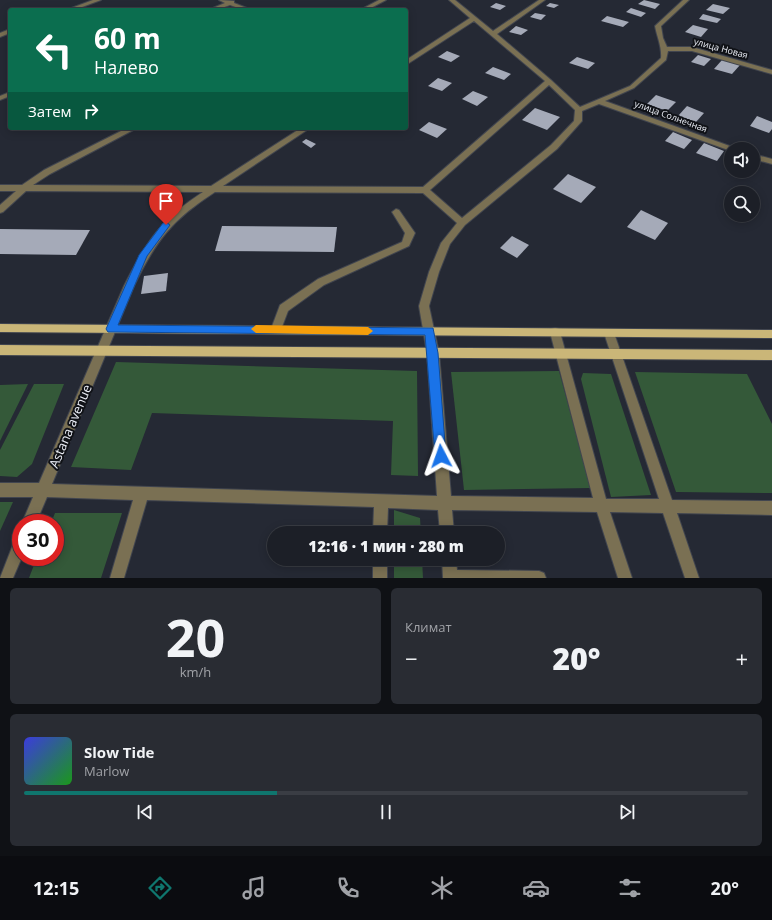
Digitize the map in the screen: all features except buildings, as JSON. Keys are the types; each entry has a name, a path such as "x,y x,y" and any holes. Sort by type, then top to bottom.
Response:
{"main road":[{"path":"0,328 772,334"},
{"path":"0,350 772,355"}],"street":[{"path":"75,8 98,0"},
{"path":"222,0 243,8"},
{"path":"216,8 235,0"},
{"path":"367,8 383,0"},
{"path":"452,0 549,81 579,110"},
{"path":"493,34 542,0"},
{"path":"579,110 601,102 632,87 664,59 665,49 660,38 658,26 686,0"},
{"path":"408,62 474,18"},
{"name":"улица Новая","path":"665,49 692,49 772,72"},
{"path":"425,190 549,81"},
{"name":"улица Солнечная","path":"601,102 724,145"},
{"path":"446,526 433,353 424,306 434,272 446,243 462,223 554,147 578,122 579,110"},
{"path":"0,210 24,188 47,172 129,130"},
{"name":"Astana avenue","path":"33,514 144,255 166,225 187,206 303,130"},
{"path":"760,158 772,162"},
{"path":"0,188 425,190 462,223"},
{"path":"276,329 284,308 321,282 406,244 410,233 396,212"},
{"path":"555,332 601,505 625,578"},
{"path":"609,333 692,578"},
{"path":"0,490 43,490 444,503 772,508"},
{"path":"117,578 142,493"},
{"path":"380,526 381,501"},
{"path":"6,578 12,564"},
{"path":"380,566 380,578"},
{"path":"449,566 450,577 539,578"}],"green space":[{"path":"116,362 417,371 418,476 391,475 393,421 152,413 131,470 71,467"},
{"path":"559,371 591,488 464,490 451,372"},
{"path":"635,372 747,374 772,424 772,493 676,492"},
{"path":"583,373 611,374 651,495 611,497 581,379"},
{"path":"28,384 0,441 0,385"},
{"path":"34,384 64,384 32,464 17,477 0,476 0,450"},
{"path":"0,502 13,502 0,531"},
{"path":"394,510 420,518 421,526 394,526"},
{"path":"122,513 101,578 29,578 34,566 64,566 64,514 55,514"},
{"path":"394,566 422,566 423,578 394,578"}],"slow traffic":[{"path":"256,329 368,331"}],"route":[{"path":"166,225 144,255 111,329 430,331 441,456"}]}
